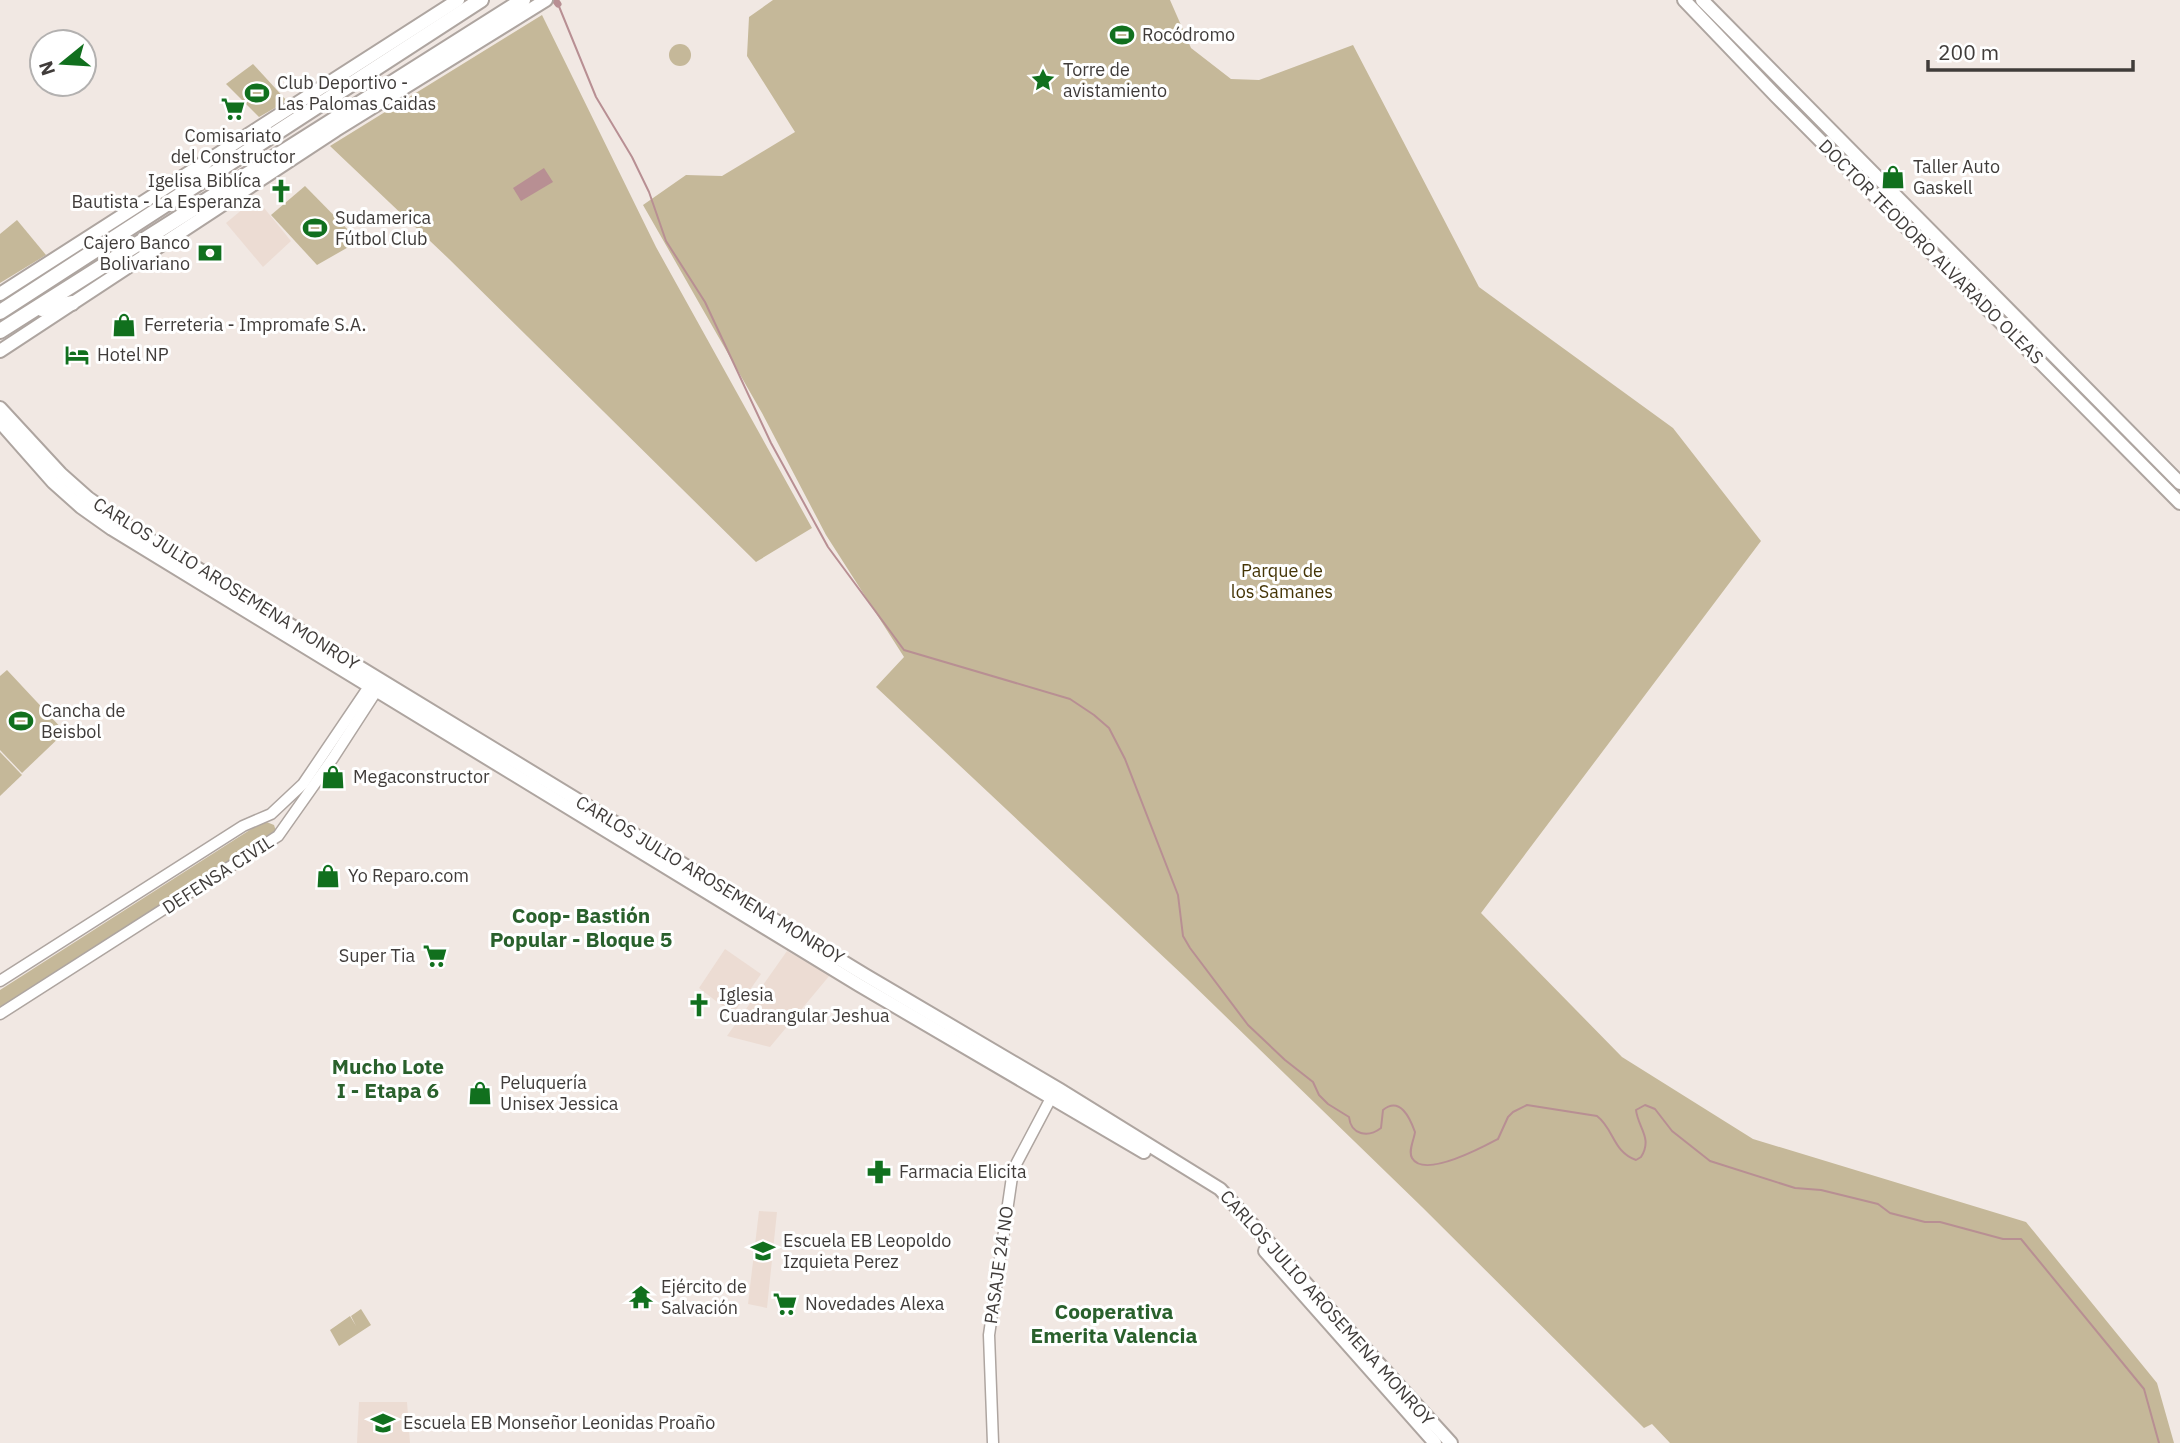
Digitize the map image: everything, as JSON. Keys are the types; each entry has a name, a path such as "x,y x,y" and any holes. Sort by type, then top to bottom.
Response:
{"highway":[{"path":"0,313 481,0"},
{"path":"0,331 536,2"},
{"path":"173,201 206,162"},
{"path":"28,314 72,303"}],"main road":[{"path":"0,294 458,0"},
{"name":"DOCTOR TEODORO ALVARADO OLEAS","path":"1684,0 2180,503"},
{"name":"DOCTOR TEODORO ALVARADO OLEAS","path":"1702,0 2180,483"},
{"path":"0,351 536,2"},
{"path":"0,362 15,342"},
{"name":"CARLOS JULIO AROSEMENA MONROY","path":"0,408 61,474 118,520 847,977 1220,1189 1451,1443"},
{"name":"CARLOS JULIO AROSEMENA MONROY","path":"0,422 53,482 112,529 376,683"},
{"name":"CARLOS JULIO AROSEMENA MONROY","path":"1056,1096 1215,1195 1436,1443"}],"street":[{"name":"DEFENSA CIVIL","path":"0,981 243,826 271,814 303,784 376,683"},
{"name":"DEFENSA CIVIL","path":"0,1014 278,836 376,683"},
{"name":"PASAJE 24 NO","path":"993,1443 989,1335 1013,1170 1056,1096"}],"shaded area":[{"path":"544,168 553,182 521,201 513,188"},
{"path":"256,198 291,241 263,267 226,223"},
{"path":"725,949 761,974 733,1014 699,988"},
{"path":"787,951 830,975 770,1047 727,1036"},
{"name":"Escuela EB Leopoldo Izquieta Perez","path":"759,1211 777,1212 767,1308 748,1304"},
{"name":"Escuela EB Monseñor Leonidas Proaño","path":"359,1402 407,1402 410,1443 357,1443"}],"green space":[{"name":"Parque de los Samanes","path":"773,0 1170,0 1191,48 1231,79 1259,80 1353,45 1479,287 1673,428 1761,541 1481,913 1622,1057 1753,1139 2026,1222 2157,1383 2174,1443 1670,1443 1652,1424 1644,1428 1186,978 876,687 904,657 826,535 762,413 643,205 686,175 722,176 795,132 747,56 749,17"},
{"path":"542,15 656,247 812,528 756,562 449,259 330,146"},
{"path":"680,44 688,47 691,55 688,63 680,66 672,63 669,55 672,47"},
{"name":"Club Deportivo - Las Palomas Caidas","path":"253,64 287,101 259,117 226,84"},
{"name":"Sudamerica Fútbol Club","path":"305,186 359,241 317,265 271,215"},
{"path":"17,220 46,255 0,283 0,234"},
{"path":"7,670 65,732 22,773 0,750 0,676"},
{"path":"0,752 22,775 0,796"},
{"path":"264,821 274,825 276,831 273,836 0,1011 0,990"},
{"path":"361,1309 371,1325 339,1346 330,1330 350,1316 356,1326 351,1316"}],"waterway":[{"path":"555,0 558,4"},
{"path":"558,4 596,97 632,157 649,192 666,241 705,302 771,443 828,547 904,650 1070,699 1109,728 1125,759 1178,895 1183,936 1190,948 1248,1025 1313,1082 1319,1095 1328,1104 1349,1117 1353,1128 1366,1134 1376,1131 1381,1128 1383,1110 1389,1106 1399,1107 1407,1115 1415,1132 1412,1158 1419,1164 1428,1165 1454,1159 1498,1139 1508,1117 1527,1105 1597,1116 1623,1152 1636,1160 1641,1157 1646,1144 1636,1110 1645,1105 1655,1109 1672,1131 1710,1161 1795,1188 1821,1190 1878,1204 1890,1213 1925,1222 1940,1222 2003,1239 2021,1239 2144,1389 2159,1443"}],"place":[{"name":"Rocódromo","path":"1122,35"},
{"name":"Torre de avistamiento","path":"1043,80"},
{"name":"Club Deportivo - Las Palomas Caidas","path":"257,93"},
{"name":"Comisariato del Constructor","path":"233,109"},
{"name":"Taller Auto Gaskell","path":"1893,177"},
{"name":"Igelisa Biblíca Bautista - La Esperanza","path":"281,191"},
{"name":"Sudamerica Fútbol Club","path":"315,228"},
{"name":"Cajero Banco Bolivariano","path":"210,253"},
{"name":"Ferreteria - Impromafe S.A.","path":"124,325"},
{"name":"Hotel NP","path":"77,355"},
{"name":"Cancha de Beisbol","path":"21,721"},
{"name":"Megaconstructor","path":"333,777"},
{"name":"Yo Reparo.com","path":"328,876"},
{"name":"Super Tia","path":"435,956"},
{"name":"Iglesia Cuadrangular Jeshua","path":"699,1005"},
{"name":"Peluquería Unisex Jessica","path":"480,1093"},
{"name":"Farmacia Elicita","path":"879,1172"},
{"name":"Escuela EB Leopoldo Izquieta Perez","path":"763,1251"},
{"name":"Ejército de Salvación","path":"641,1297"},
{"name":"Novedades Alexa","path":"785,1304"},
{"name":"Escuela EB Monseñor Leonidas Proaño","path":"383,1423"}],"district":[{"name":"Coop- Bastión Popular - Bloque 5","path":"581,928"},
{"name":"Mucho Lote I - Etapa 6","path":"388,1079"},
{"name":"Cooperativa Emerita Valencia","path":"1114,1324"}]}
